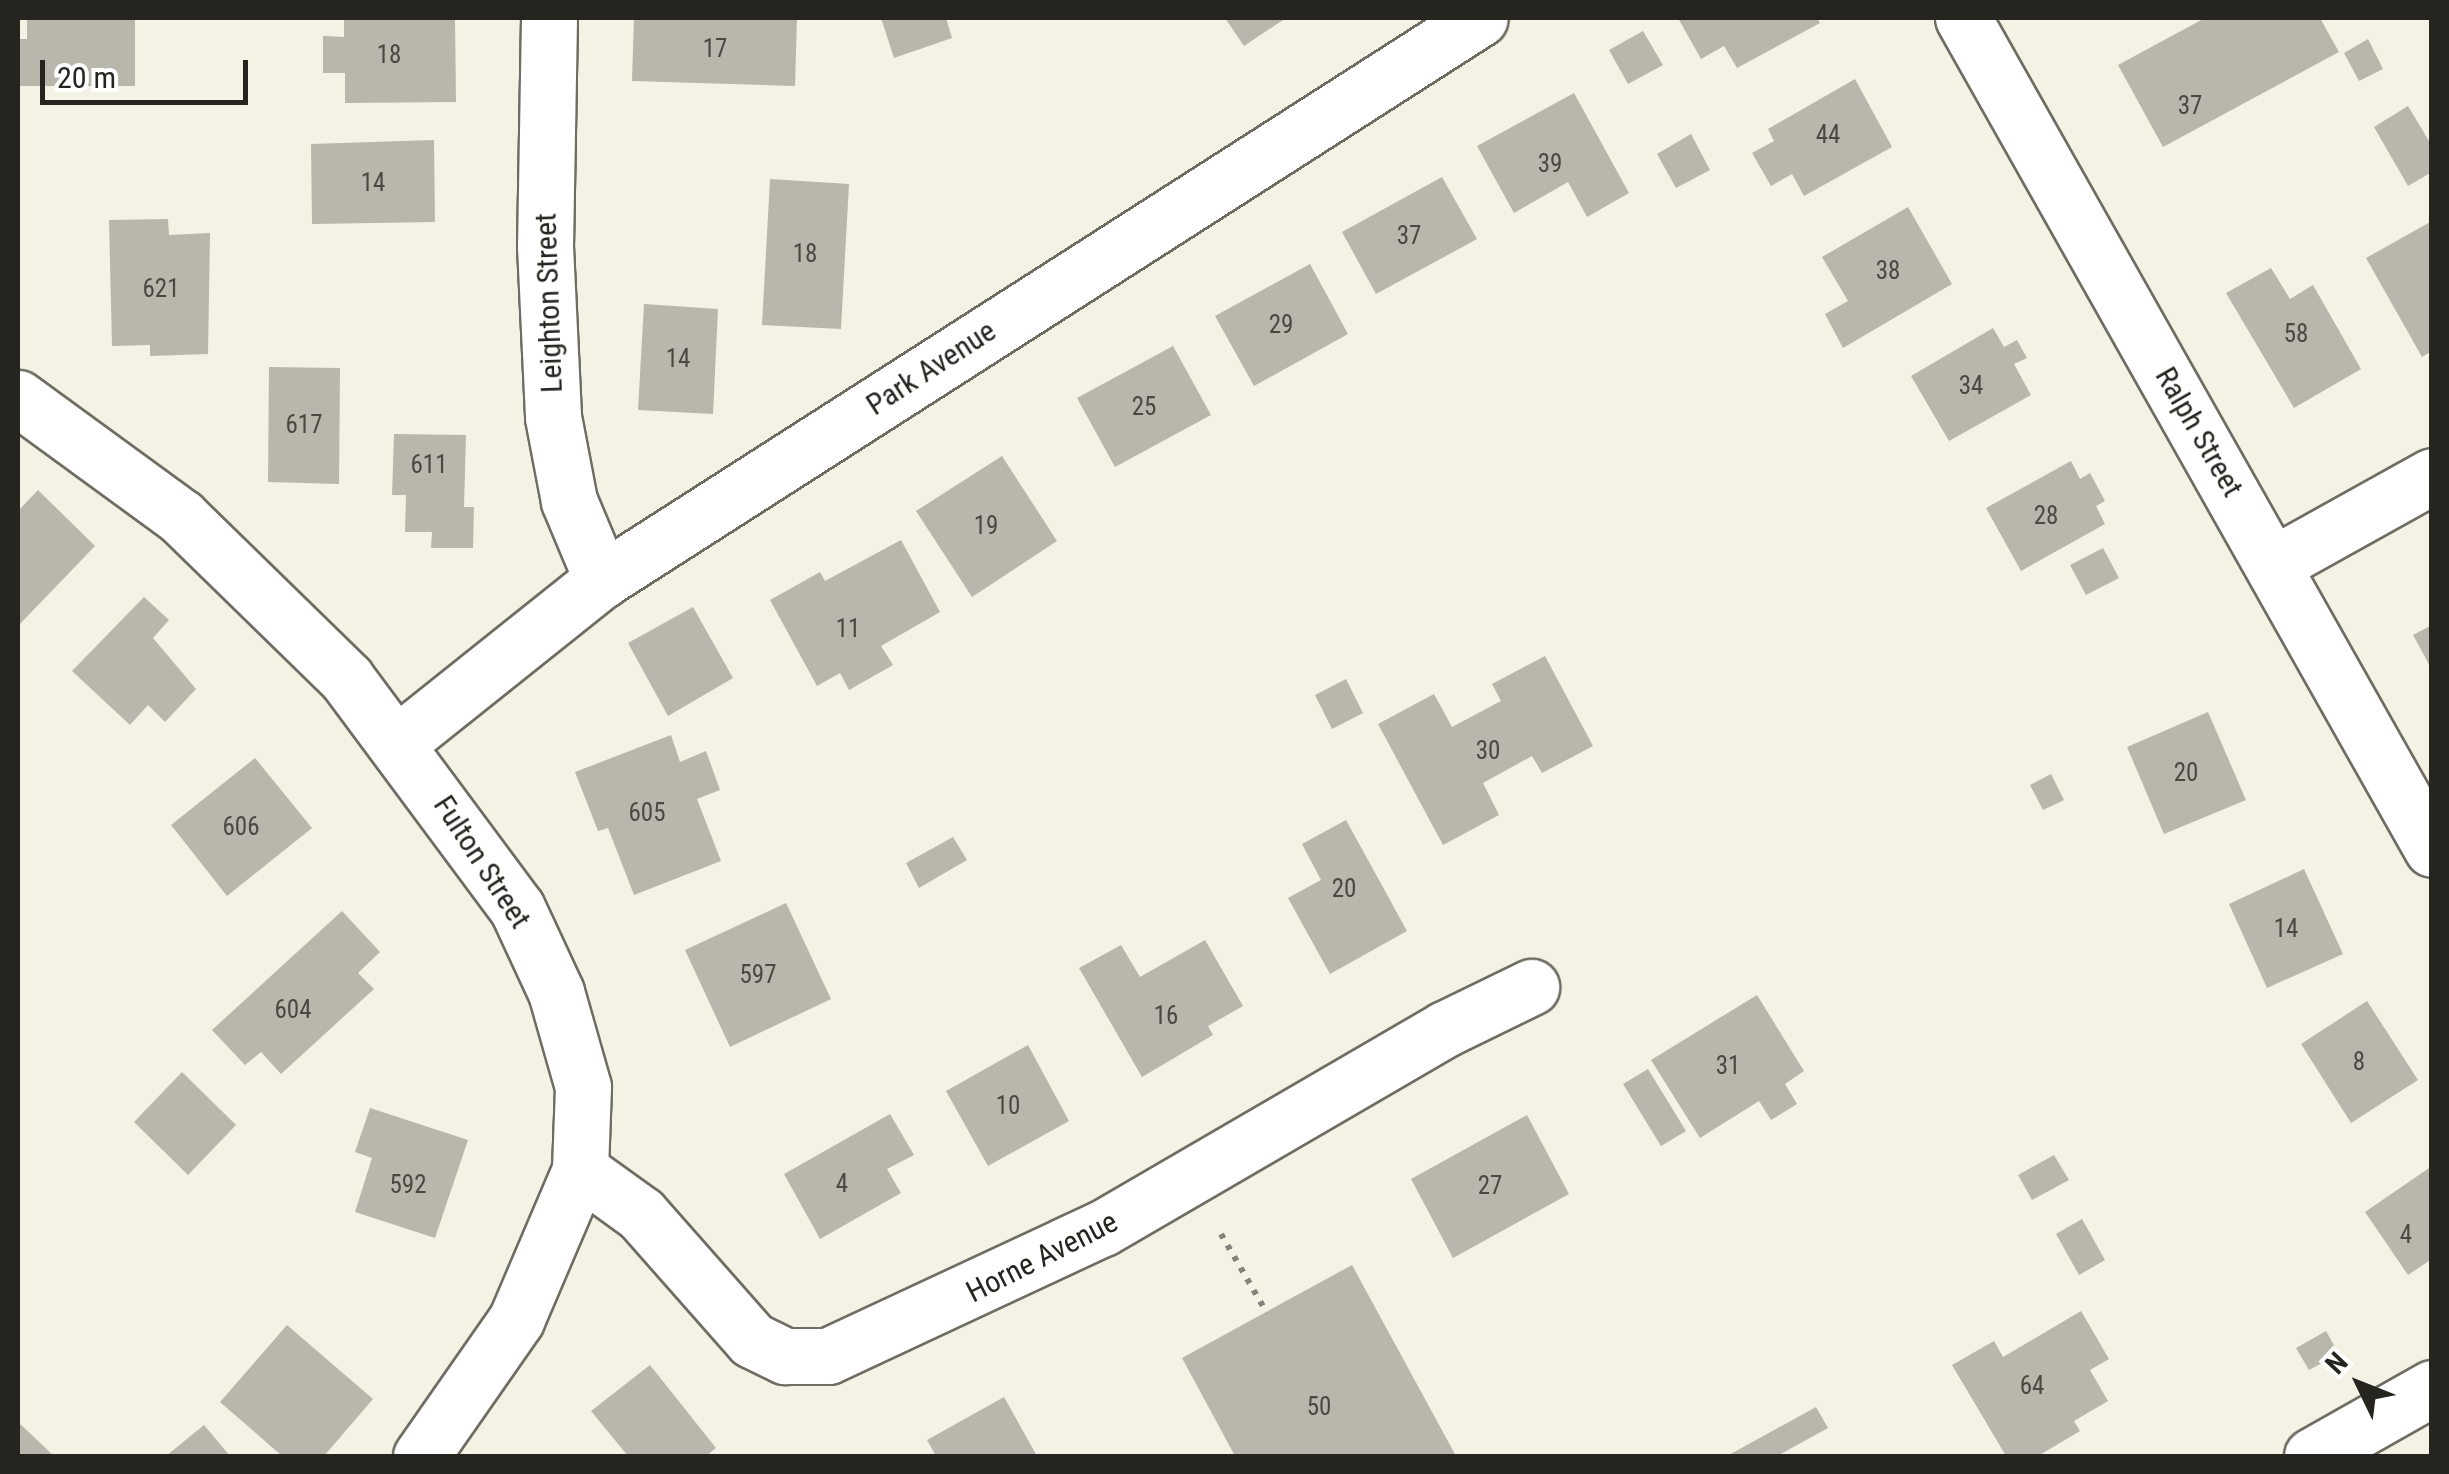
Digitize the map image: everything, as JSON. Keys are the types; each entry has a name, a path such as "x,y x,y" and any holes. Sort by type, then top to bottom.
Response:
{"street":[{"name":"Leighton Street","path":"549,18 545,246 554,416 569,501 602,580"},
{"name":"Park Avenue","path":"400,742 602,580 1480,18"},
{"name":"Ralph Street","path":"1964,18 2432,849"},
{"name":"Fulton Street","path":"18,398 181,516 288,614 400,742 517,908 556,992 583,1087 580,1170 525,1304 421,1456"},
{"path":"2274,564 2432,476"},
{"name":"Horne Avenue","path":"580,1170 641,1214 741,1331 795,1358 828,1356 887,1333 1191,1180 1445,1029 1531,987"},
{"path":"2312,1456 2432,1388"}],"path":[{"path":"1191,1180 1266,1313"}],"building":[{"path":"27,18 135,18 135,86 18,86 18,39 27,39"},
{"path":"634,18 797,18 795,86 632,81"},
{"path":"881,18 946,18 952,38 894,58"},
{"path":"1225,18 1286,18 1244,46"},
{"path":"1678,18 1817,18 1820,23 1737,68 1724,46 1701,59"},
{"path":"2205,18 2320,18 2339,52 2163,147 2118,65"},
{"path":"455,19 456,102 345,103 345,73 323,73 323,36 344,37 344,20"},
{"path":"1643,31 1663,65 1628,84 1609,50"},
{"path":"2368,39 2383,69 2359,81 2344,53"},
{"path":"1855,79 1892,147 1804,196 1792,174 1771,186 1752,153 1774,141 1768,129"},
{"path":"1574,93 1629,193 1587,217 1568,182 1514,213 1477,146"},
{"path":"2408,106 2432,146 2432,172 2408,186 2374,127"},
{"path":"1691,134 1710,170 1676,188 1657,154"},
{"path":"434,140 435,222 312,224 311,144"},
{"path":"1442,177 1477,239 1376,294 1342,232"},
{"path":"770,179 849,184 841,329 762,325"},
{"path":"1908,207 1952,284 1843,348 1825,314 1848,301 1822,257"},
{"path":"168,219 169,235 210,233 208,354 150,356 150,345 112,346 109,220"},
{"path":"2432,221 2432,351 2422,357 2366,258"},
{"path":"1310,264 1348,334 1254,386 1215,316"},
{"path":"2271,268 2290,299 2313,285 2361,369 2294,408 2226,293"},
{"path":"644,304 718,309 713,414 638,410"},
{"path":"1993,328 2004,347 2017,340 2027,358 2014,364 2031,395 1949,441 1911,376"},
{"path":"1173,346 1211,415 1115,467 1077,398"},
{"path":"269,367 340,368 339,484 268,482"},
{"path":"394,434 466,435 464,507 474,507 473,548 431,548 432,532 405,532 406,495 392,495"},
{"path":"1002,456 1057,541 972,597 916,511"},
{"path":"2071,461 2080,479 2090,473 2105,501 2096,506 2105,524 2021,571 1986,508"},
{"path":"38,490 95,546 18,626 18,511"},
{"path":"901,540 940,612 881,646 893,665 849,690 840,673 817,686 770,600 820,572 825,581"},
{"path":"2103,548 2119,578 2086,595 2070,565"},
{"path":"144,597 169,620 153,638 196,689 165,722 148,705 130,725 72,671"},
{"path":"693,607 733,678 668,716 628,643"},
{"path":"2432,625 2432,670 2413,635"},
{"path":"1545,656 1593,746 1542,773 1532,756 1483,783 1499,815 1443,845 1378,724 1434,694 1452,727 1501,701 1492,684"},
{"path":"1346,679 1363,713 1332,729 1315,695"},
{"path":"2208,712 2246,800 2164,834 2127,747"},
{"path":"671,735 680,762 706,751 720,790 697,799 721,861 634,895 608,828 598,831 575,772"},
{"path":"255,758 312,828 227,896 171,825"},
{"path":"2051,774 2064,800 2043,810 2030,785"},
{"path":"1346,820 1407,931 1330,974 1288,898 1321,880 1302,844"},
{"path":"953,837 967,860 919,888 906,863"},
{"path":"2304,869 2343,954 2267,988 2229,904"},
{"path":"786,903 831,999 730,1047 685,950"},
{"path":"342,911 380,952 358,973 374,989 281,1074 261,1052 245,1065 212,1030"},
{"path":"1205,940 1243,1006 1208,1026 1213,1035 1142,1077 1079,968 1121,945 1140,977"},
{"path":"1757,995 1804,1071 1785,1084 1797,1104 1771,1120 1759,1101 1700,1138 1651,1060"},
{"path":"2367,1001 2418,1080 2351,1123 2301,1044"},
{"path":"1028,1045 1069,1121 988,1166 946,1091"},
{"path":"1648,1069 1686,1131 1661,1146 1623,1084"},
{"path":"182,1072 236,1125 188,1175 134,1122"},
{"path":"370,1108 468,1140 435,1238 355,1212 372,1158 355,1152"},
{"path":"890,1114 914,1155 887,1169 901,1193 820,1239 784,1174"},
{"path":"1527,1115 1569,1194 1453,1258 1411,1179"},
{"path":"2054,1155 2069,1180 2032,1200 2018,1175"},
{"path":"2432,1166 2432,1259 2408,1275 2365,1212"},
{"path":"2082,1219 2105,1260 2079,1275 2056,1234"},
{"path":"1352,1265 1456,1456 1235,1456 1182,1358"},
{"path":"2081,1311 2109,1359 2090,1370 2108,1401 2074,1421 2080,1431 2038,1456 2006,1456 1952,1365 1994,1341 2003,1357"},
{"path":"287,1325 373,1399 324,1456 282,1456 220,1402"},
{"path":"2326,1331 2339,1354 2309,1370 2296,1348"},
{"path":"650,1365 716,1448 706,1456 628,1456 591,1411"},
{"path":"1004,1397 1037,1456 936,1456 927,1440"},
{"path":"1816,1407 1828,1428 1777,1456 1727,1456"},
{"path":"18,1422 54,1456 18,1456"},
{"path":"204,1425 230,1456 166,1456"}]}
